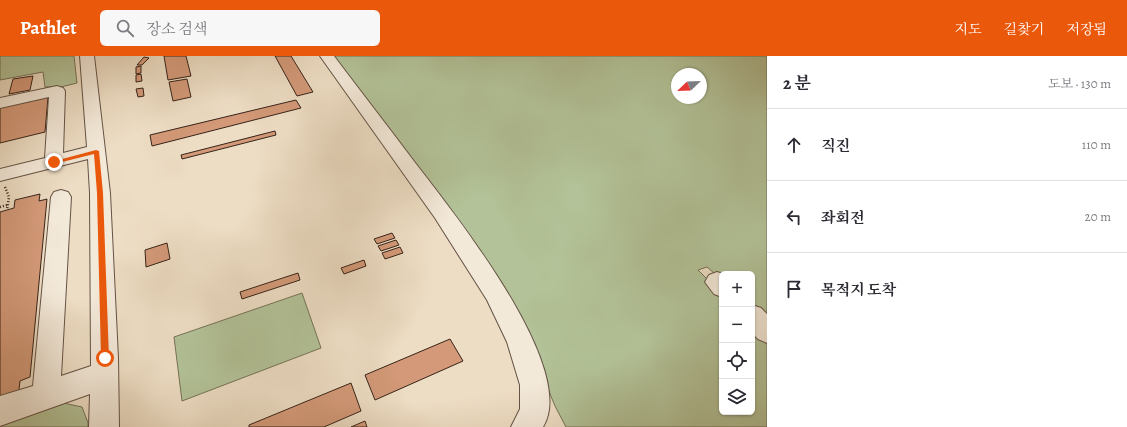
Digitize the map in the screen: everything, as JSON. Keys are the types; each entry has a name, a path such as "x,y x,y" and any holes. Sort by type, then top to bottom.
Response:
{"lane":[{"path":"87,56 100,193 105,375 104,427"},
{"path":"327,56 442,212 496,293 520,340 534,385 535,422"},
{"path":"0,103 57,91 54,162"},
{"path":"0,175 96,151"},
{"path":"46,395 61,198"},
{"path":"755,319 767,331"},
{"path":"0,412 105,375"}],"path":[{"path":"7,210 9,197"},
{"path":"0,207 7,205"}],"green space":[{"path":"0,56 74,56 77,83 61,87 45,87 43,72 0,80"},
{"path":"331,56 767,56 767,323 755,312 755,271 719,271 719,277 707,267 698,270 719,291 719,415 755,415 755,327 767,338 767,427 566,427 555,406 512,303"},
{"path":"302,293 321,348 182,401 174,337"},
{"path":"63,403 82,407 88,427 0,427 0,424"}],"building":[{"path":"164,56 186,56 191,76 168,80"},
{"path":"275,56 291,56 313,92 297,96"},
{"path":"144,57 149,58 142,65 137,65"},
{"path":"141,66 141,73 136,74 136,67"},
{"path":"141,74 142,81 136,82 136,75"},
{"path":"33,76 30,90 9,94 13,79"},
{"path":"187,79 191,97 173,101 169,82"},
{"path":"143,88 144,96 138,97 136,89"},
{"path":"48,97 45,132 0,143 0,107"},
{"path":"296,100 301,108 152,146 150,135"},
{"path":"275,131 276,135 182,159 181,155"},
{"path":"40,194 39,201 47,199 30,377 20,381 18,398 0,404 0,212 14,208 15,200"},
{"path":"392,233 395,238 377,244 374,239"},
{"path":"396,240 399,245 381,251 378,246"},
{"path":"167,243 170,259 146,267 145,250"},
{"path":"400,247 403,253 385,259 382,253"},
{"path":"364,260 366,266 344,274 341,268"},
{"path":"298,273 300,280 242,299 240,292"},
{"path":"450,339 463,361 375,400 365,375"},
{"path":"351,383 361,411 324,427 249,427 249,425"},
{"path":"365,421 367,427 351,427"}],"route":[{"path":"54,162 96,151 100,193 105,358"}]}
